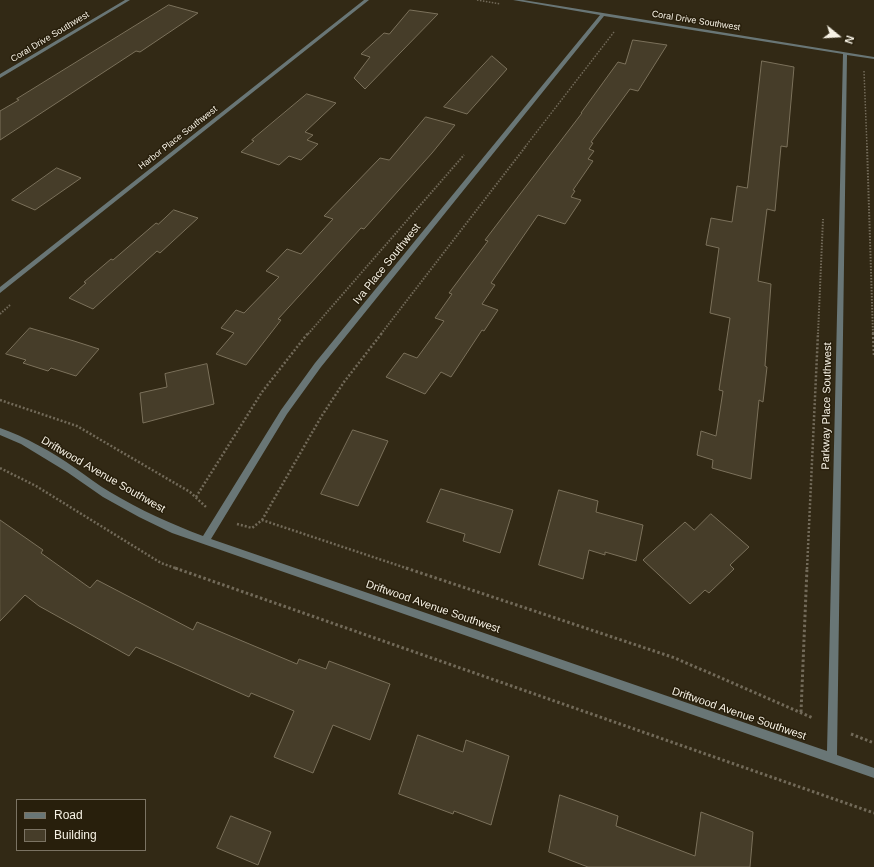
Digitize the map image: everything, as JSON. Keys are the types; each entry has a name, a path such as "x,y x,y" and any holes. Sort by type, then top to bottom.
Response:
{"street":[{"name":"Coral Drive Southwest","path":"0,76 128,0"},
{"name":"Harbor Place Southwest","path":"0,291 367,0"},
{"name":"Coral Drive Southwest","path":"515,0 874,58"},
{"name":"Iva Place Southwest","path":"205,541 284,412 318,365 603,14"},
{"name":"Parkway Place Southwest","path":"832,759 845,53"},
{"name":"Driftwood Avenue Southwest","path":"0,432 24,442 63,465 106,494 175,530 874,774"}],"path":[{"path":"0,400 77,426 190,492 219,519 252,528 262,520 321,417 344,382 615,32"},
{"path":"864,70 874,356"},
{"path":"196,497 262,392 315,324 465,154"},
{"path":"801,712 823,219"},
{"path":"0,468 36,486 161,563 257,598 874,813"},
{"path":"262,520 675,658 801,712 832,727 874,743"}],"building":[{"path":"169,5 198,13 140,52 136,51 0,140 0,111"},
{"path":"410,10 438,14 365,89 354,78 370,57 361,54 384,33 389,34"},
{"path":"633,40 667,45 638,91 630,89 591,142 593,143 589,149 594,151 588,159 593,161 573,190 575,191 571,197 581,200 565,224 538,215 491,283 495,285 482,304 498,310 484,331 482,330 451,377 441,372 425,394 386,377 404,353 417,358 444,321 435,318 452,294 449,293 488,241 485,240 582,113 618,62 625,64"},
{"path":"492,56 507,69 467,114 444,107"},
{"path":"762,61 794,67 787,147 781,146 775,211 767,209 758,281 771,284 765,366 767,367 763,402 759,400 751,479 712,468 713,460 697,455 701,431 716,436 723,391 719,390 730,318 710,313 719,248 706,245 711,218 732,222 737,186 747,188"},
{"path":"307,94 336,103 305,132 313,135 307,140 318,144 301,160 289,156 279,165 241,152 254,141 252,140"},
{"path":"426,117 455,125 364,229 361,228 278,319 281,320 246,365 216,354 234,333 221,328 236,310 244,313 279,277 266,271 287,249 301,254 333,219 324,216 380,158 389,160"},
{"path":"57,168 81,178 35,210 12,200"},
{"path":"174,210 198,218 160,253 157,251 93,309 69,298 86,283 84,282 111,259 113,260 156,223 158,224"},
{"path":"30,328 99,349 76,376 51,368 48,371 23,363 26,360 6,354"},
{"path":"207,364 214,404 143,423 140,393 167,387 165,374"},
{"path":"353,430 388,441 358,506 321,494"},
{"path":"441,489 513,510 500,553 463,541 465,534 427,522"},
{"path":"559,490 598,501 596,512 643,525 636,561 605,552 605,555 589,550 583,579 539,565"},
{"path":"711,514 749,547 730,565 734,569 709,593 705,590 690,604 643,560 685,522 694,530"},
{"path":"0,520 43,550 41,553 90,588 97,580 193,630 197,622 297,664 299,659 326,669 329,661 390,684 370,740 333,725 313,773 274,757 294,711 251,693 249,697 136,647 129,656 39,606 25,595 0,621"},
{"path":"418,735 463,752 466,740 509,756 491,825 454,811 453,814 399,794"},
{"path":"560,795 618,816 616,826 695,856 701,812 753,832 750,867 588,867 549,852"},
{"path":"231,816 271,832 258,865 217,848"}]}
